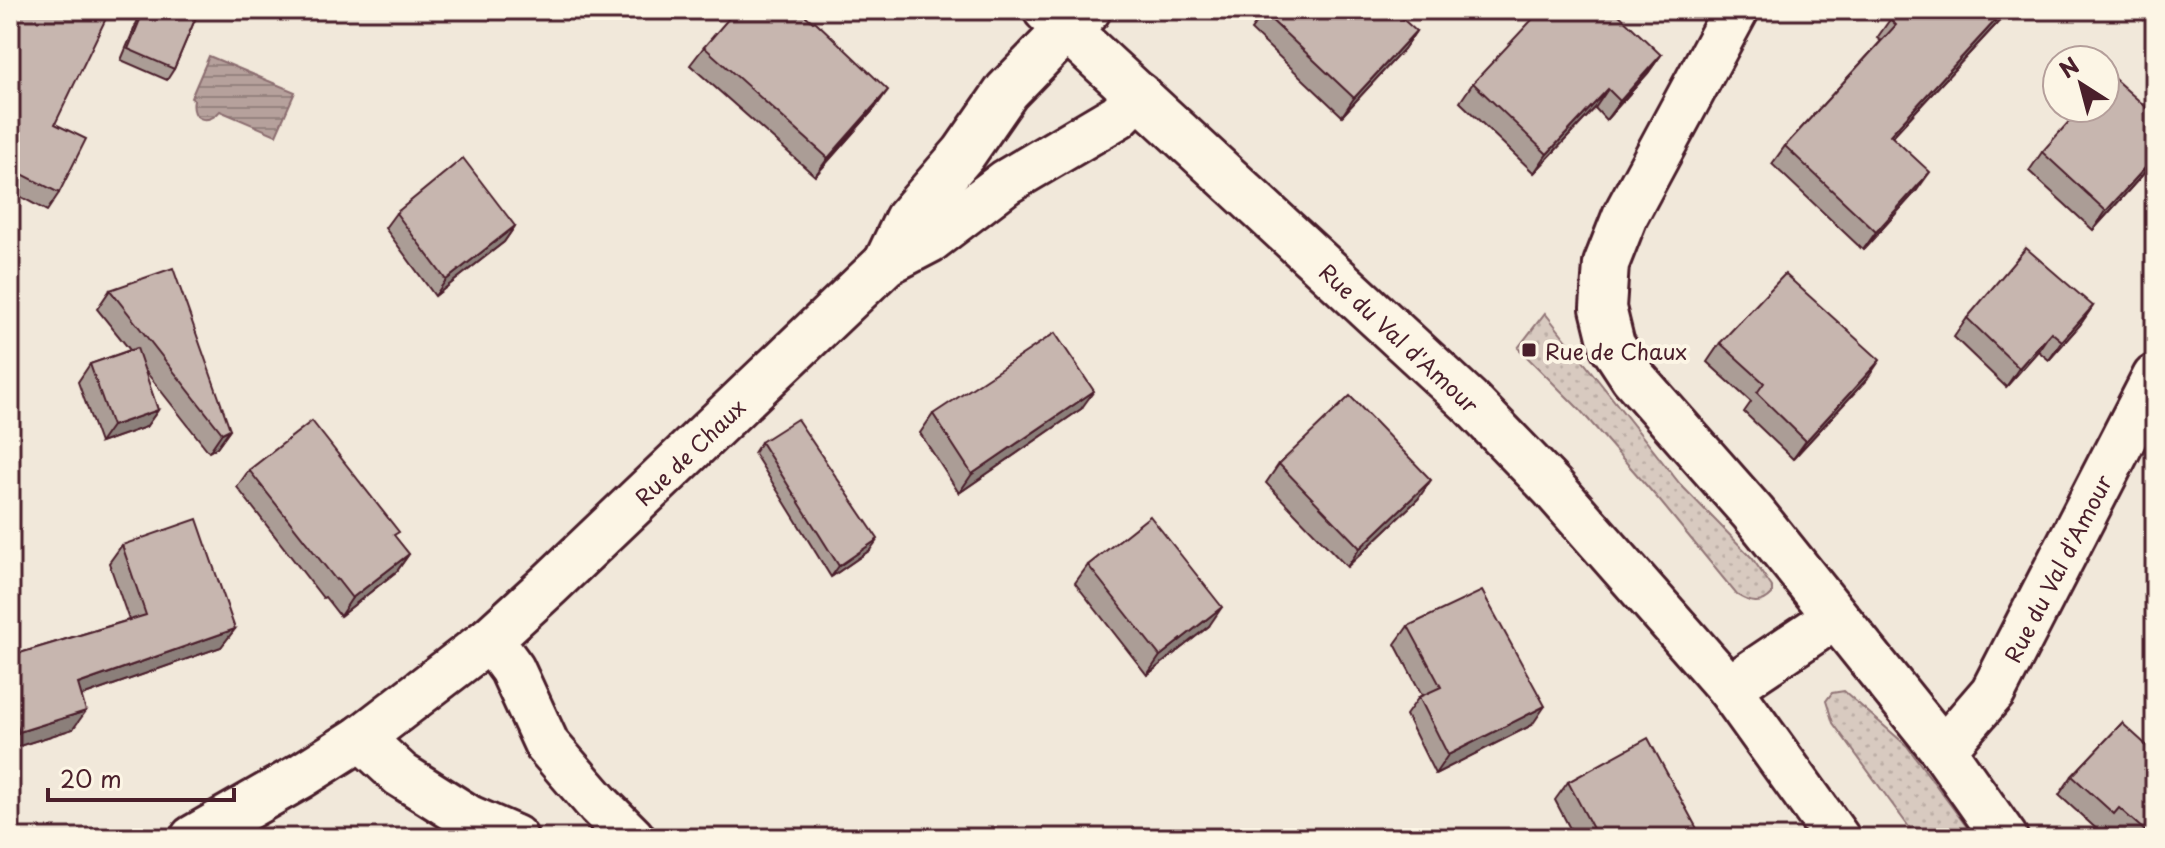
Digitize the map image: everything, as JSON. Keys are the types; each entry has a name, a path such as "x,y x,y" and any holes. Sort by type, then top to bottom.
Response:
{"street":[{"path":"1736,10 1625,216 1606,264 1603,308 1612,345 1633,377 1753,513 1943,750 2005,838"},
{"name":"Rue du Val d'Amour","path":"1067,16 1139,95 1480,412 1583,522 1729,688 1837,838"},
{"name":"Rue de Chaux","path":"886,263 907,219 964,153 1007,91 1067,16"},
{"name":"Rue de Chaux","path":"193,838 361,738 490,639 886,263 930,240 1006,182 1118,116 1139,95"},
{"name":"Rue du Val d'Amour","path":"1943,750 1993,692 2155,377"},
{"path":"1729,688 1835,617"},
{"path":"490,639 512,669 547,745 632,838"},
{"path":"361,738 401,775 469,818 515,838"}],"shaded area":[{"path":"209,56 295,92 276,135 220,111 206,119 195,113 191,98"},
{"path":"1545,313 1680,484 1752,558 1772,587 1768,598 1755,602 1737,595 1580,410 1518,348"},
{"path":"1844,691 1907,746 1975,838 1917,838 1833,723 1826,701 1832,693"}],"building":[{"path":"10,10 110,10 55,124 86,139 59,193 10,168"},
{"path":"144,10 199,10 174,69 128,49"},
{"path":"736,10 799,10 815,21 888,90 828,158 704,47"},
{"path":"1266,10 1393,10 1416,31 1354,98 1264,13"},
{"path":"1541,10 1614,10 1661,55 1620,101 1608,89 1547,154 1473,83"},
{"path":"1898,10 2005,10 1890,135 1930,172 1876,232 1785,146 1896,25 1890,19"},
{"path":"2121,85 2155,115 2155,157 2106,211 2042,152 2067,124 2121,124"},
{"path":"463,158 515,226 446,280 396,213"},
{"path":"2026,248 2093,306 2062,341 2051,332 2019,368 1967,318"},
{"path":"173,268 230,429 222,433 110,290"},
{"path":"1785,274 1880,360 1806,441 1757,393 1764,383 1720,343"},
{"path":"1055,333 1094,391 972,474 933,414"},
{"path":"137,348 158,410 112,426 90,364"},
{"path":"1350,396 1431,480 1360,548 1279,464"},
{"path":"797,419 878,539 839,566 761,442"},
{"path":"312,421 399,532 394,535 409,554 352,598 249,470"},
{"path":"1150,516 1222,607 1160,656 1088,565"},
{"path":"197,519 235,629 78,684 86,711 19,732 10,703 10,656 146,615 122,545"},
{"path":"1482,591 1545,706 1448,755 1419,697 1441,687 1408,626"},
{"path":"2122,723 2155,753 2155,838 2119,808 2114,814 2072,776"},
{"path":"1648,738 1702,838 1598,838 1568,782"}],"place":[{"name":"Rue de Chaux","path":"1529,350"}]}
